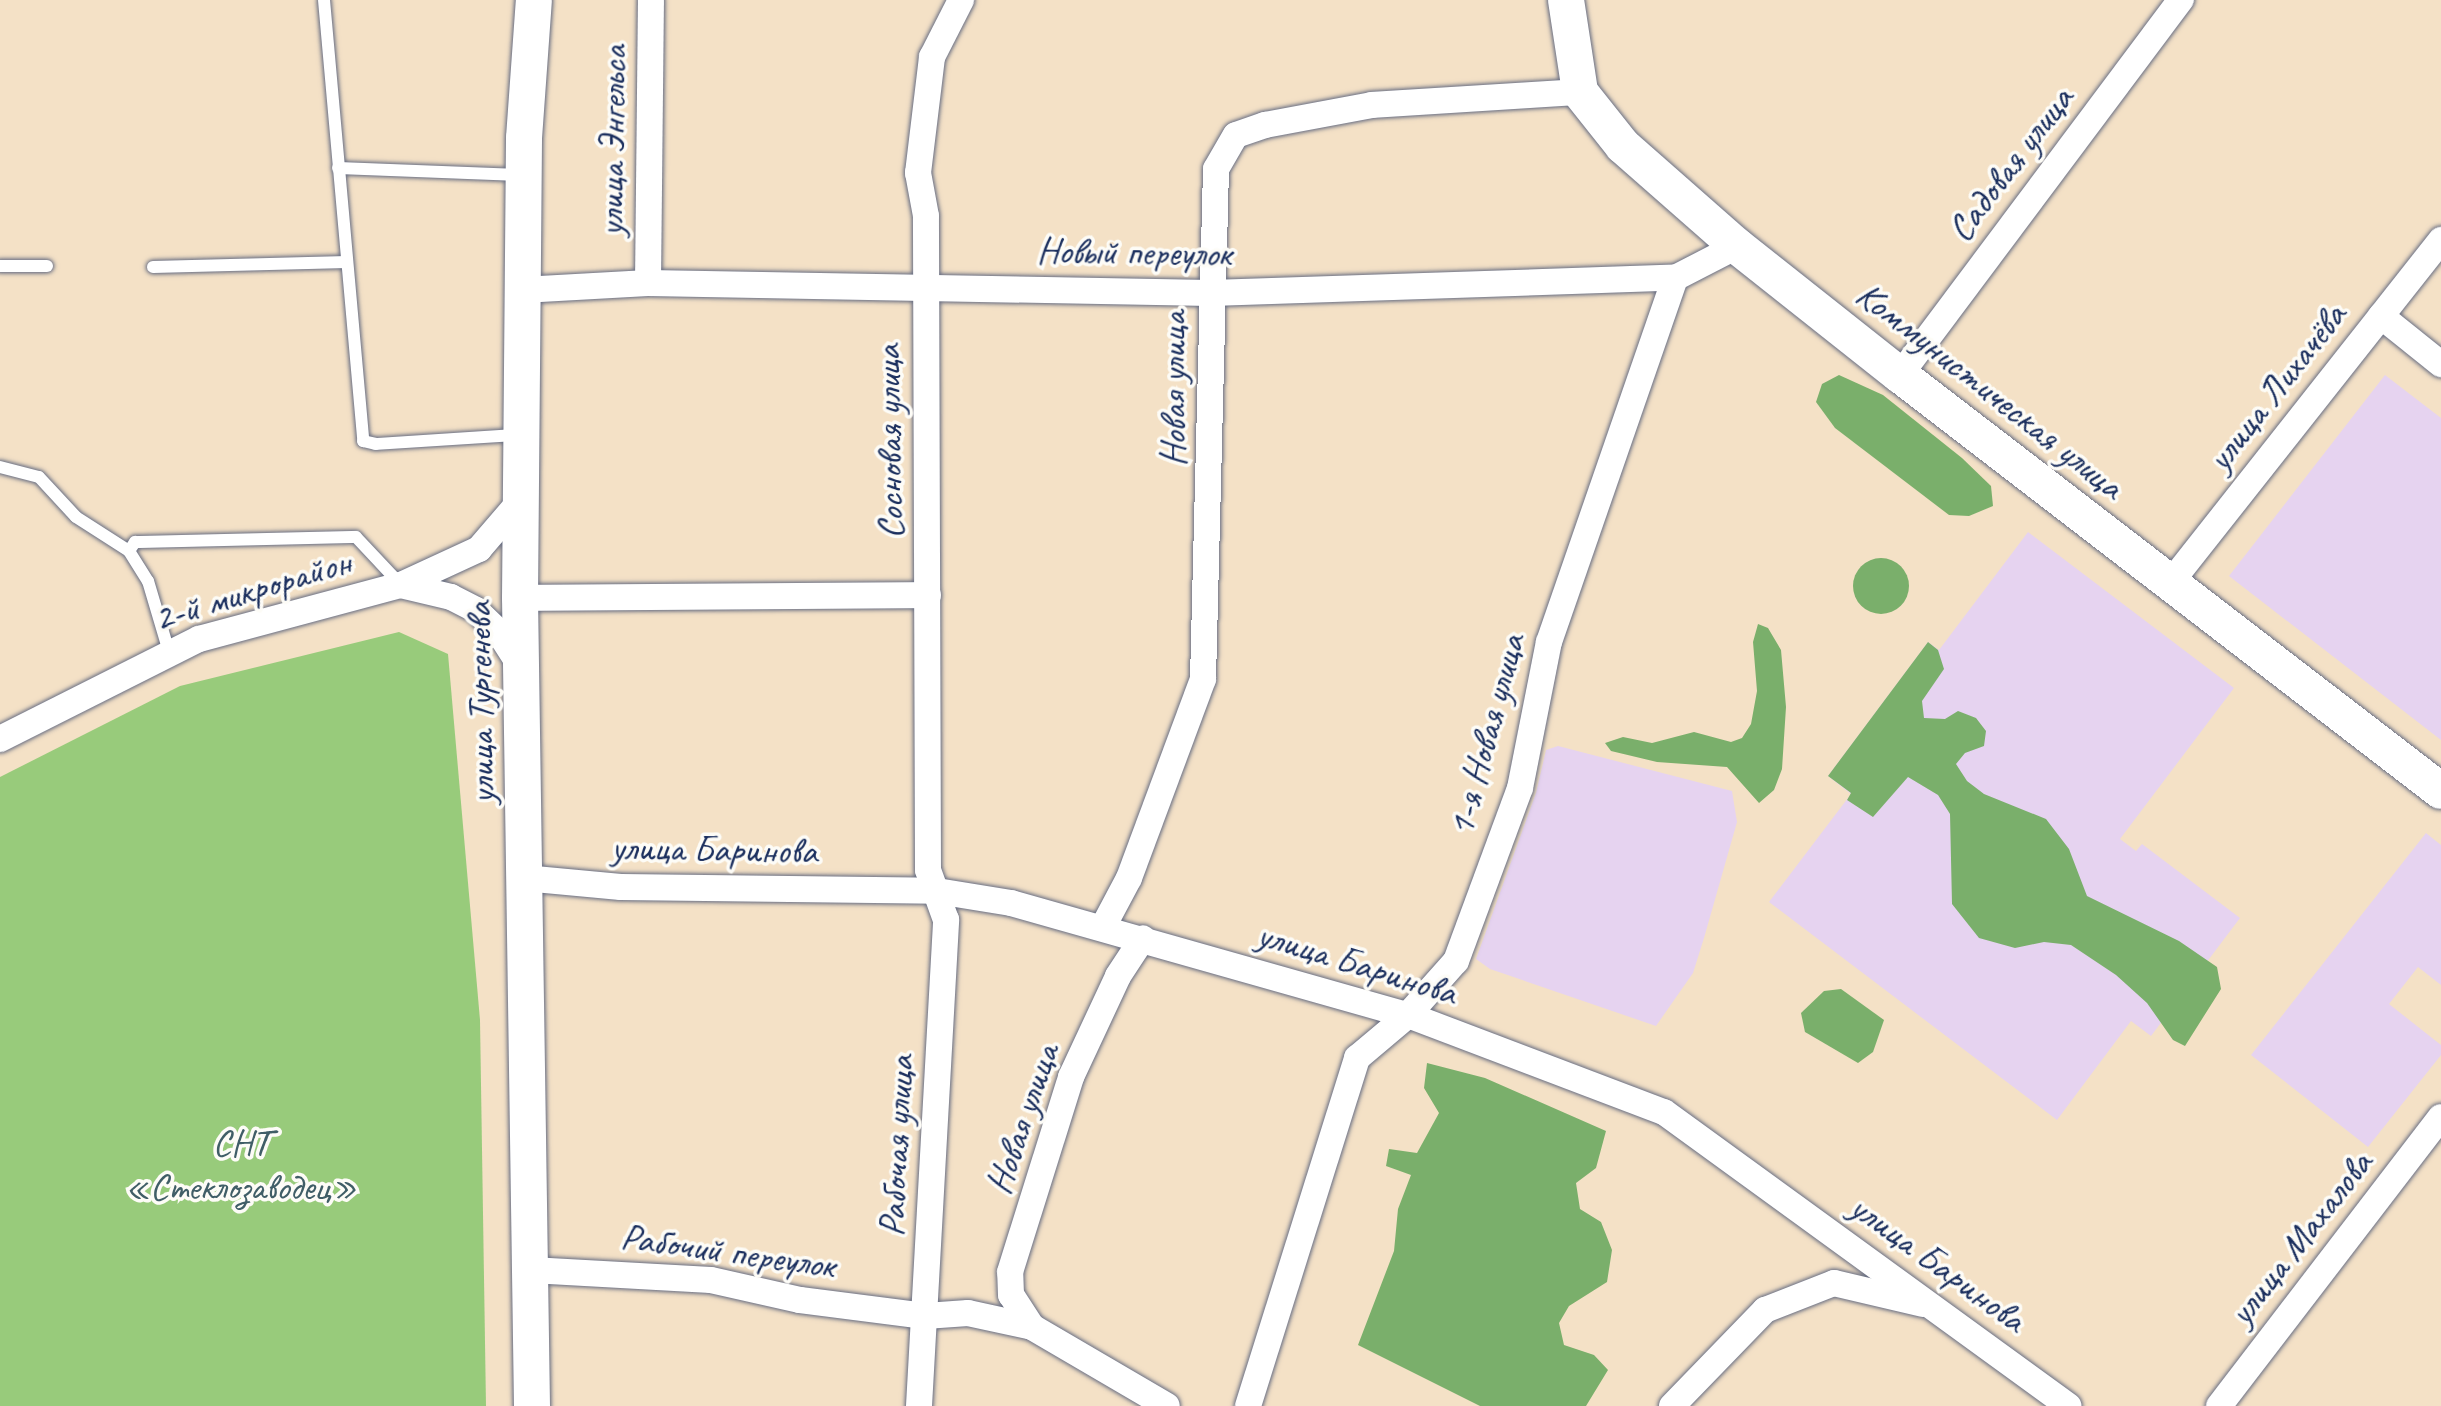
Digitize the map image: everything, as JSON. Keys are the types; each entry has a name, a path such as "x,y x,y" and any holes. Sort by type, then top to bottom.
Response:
{"street":[{"name":"улица Тургенева","path":"532,1406 520,598 523,175 534,0"},
{"name":"улица Энгельса","path":"648,283 651,0"},
{"name":"Сосновая улица","path":"937,891 928,870 926,216 918,173 932,57 961,0"},
{"name":"Коммунистическая улица","path":"1566,0 1580,92 1623,146 1737,246 1900,375 2441,791"},
{"name":"Садовая улица","path":"1900,375 2181,0"},
{"name":"Новая улица","path":"1103,927 1129,878 1203,679 1203,603 1211,529 1211,293 1216,169 1236,135 1372,105 1580,92"},
{"name":"улица Лихачёва","path":"2171,582 2441,240"},
{"name":"Новый переулок","path":"522,290 648,283 924,285 1211,293 1675,278 1737,246"},
{"name":"1-я Новая улица","path":"1248,1406 1357,1058 1408,1015 1456,961 1514,802 1549,642 1675,278"},
{"path":"2381,316 2441,364"},
{"name":"2-й микрорайон","path":"0,739 199,639 401,585 479,549 521,500"},
{"path":"401,585 451,597 476,610 498,631 521,667"},
{"path":"520,598 928,595"},
{"name":"улица Баринова","path":"524,878 621,887 937,891 1011,903 1103,927 1408,1015 1664,1112 1935,1306 2068,1406"},
{"name":"Рабочая улица","path":"919,1406 919,1315 946,920 937,891"},
{"name":"Новая улица","path":"1032,1327 1011,1295 1010,1272 1071,1077 1118,976 1143,938"},
{"name":"улица Махалова","path":"2219,1406 2441,1117"},
{"name":"Рабочий переулок","path":"531,1270 711,1280 800,1300 919,1315 968,1313 1032,1327"},
{"path":"1672,1406 1765,1310 1834,1283 1935,1306"},
{"path":"1032,1327 1167,1406"}],"lane":[{"path":"324,0 363,441 376,444 521,436"},
{"path":"338,168 523,175"},
{"path":"153,267 347,262"},
{"path":"0,266 47,266"},
{"path":"0,467 39,477 76,517 129,551 148,581 169,652"},
{"path":"129,551 135,542 356,537 401,585"}],"shaded area":[{"path":"2385,375 2441,418 2441,740 2229,576"},
{"path":"2028,532 2234,688 2120,839 2136,851 2142,844 2240,918 2151,1036 2131,1021 2057,1120 1769,902 1851,794 1828,776 1928,642 1939,650"},
{"path":"1558,746 1732,791 1737,822 1693,973 1656,1026 1490,969 1476,959 1536,793 1546,750"},
{"path":"2426,833 2441,845 2441,985 2418,967 2389,1004 2441,1045 2441,1055 2368,1147 2251,1055"}],"green space":[{"path":"1839,375 1883,395 1962,458 1991,486 1993,506 1969,516 1949,515 1835,428 1816,402 1822,384"},
{"path":"1881,558 1901,566 1909,586 1901,606 1881,614 1861,606 1853,586 1861,566"},
{"path":"1758,624 1768,628 1781,650 1786,707 1782,769 1774,790 1759,803 1727,767 1657,762 1611,751 1605,743 1623,737 1652,743 1694,732 1731,742 1742,738 1751,724 1757,691 1753,642"},
{"name":"СНТ «Стеклозаводец»","path":"399,632 448,654 480,1020 486,1406 0,1406 0,777 180,686"},
{"path":"1928,642 1938,650 1944,669 1922,701 1924,718 1945,719 1958,711 1976,718 1986,731 1984,746 1965,753 1956,764 1967,781 1984,794 2046,819 2069,849 2087,896 2179,941 2217,967 2221,989 2185,1046 2173,1040 2147,1003 2116,975 2071,945 2044,942 2015,948 1979,938 1952,904 1950,814 1938,795 1908,777 1873,817 1847,800 1851,793 1828,776"},
{"path":"1841,989 1884,1020 1873,1052 1858,1063 1805,1032 1801,1013 1824,991"},
{"path":"1427,1063 1485,1078 1606,1131 1596,1168 1576,1183 1580,1209 1601,1222 1612,1250 1607,1282 1569,1306 1559,1323 1564,1345 1594,1355 1608,1370 1586,1406 1480,1406 1358,1345 1394,1251 1398,1209 1411,1175 1386,1166 1389,1149 1417,1153 1439,1113 1424,1088"}]}
